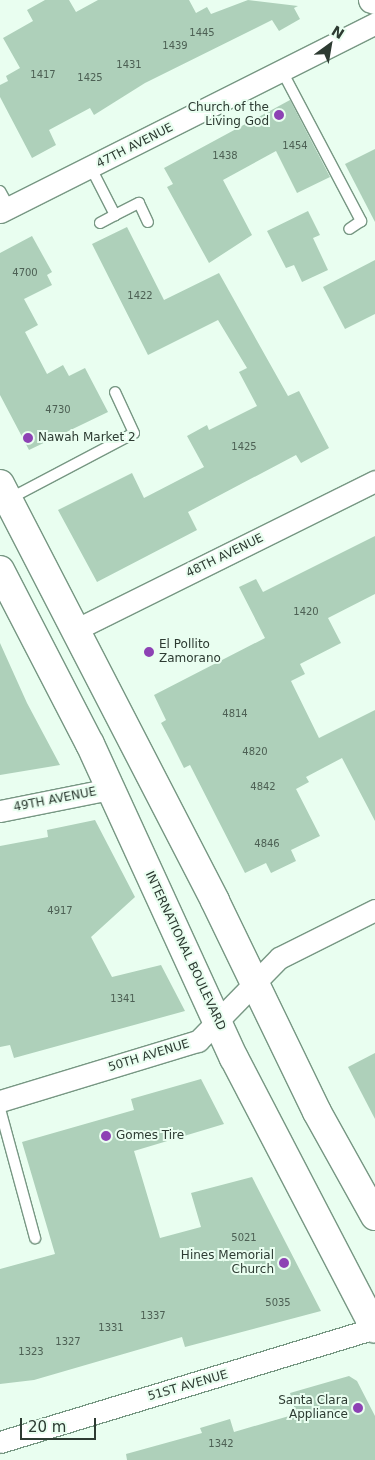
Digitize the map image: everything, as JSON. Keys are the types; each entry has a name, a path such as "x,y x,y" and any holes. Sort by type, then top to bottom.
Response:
{"main road":[{"path":"4,492 351,1179 375,1216"},
{"name":"INTERNATIONAL BOULEVARD","path":"0,570 110,788 218,1021 375,1328"}],"street":[{"name":"47TH AVENUE","path":"3,203 91,168 375,23"},
{"name":"48TH AVENUE","path":"75,630 375,480"},
{"name":"49TH AVENUE","path":"0,811 110,788"},
{"name":"50TH AVENUE","path":"0,1101 198,1042 279,958 375,910"},
{"name":"51ST AVENUE","path":"0,1442 375,1328"}],"lane":[{"path":"282,71 361,221 348,229"},
{"path":"91,168 115,215"},
{"path":"100,223 139,203 148,222"},
{"path":"4,492 134,433 115,392"},
{"path":"0,1109 35,1238"}],"building":[{"path":"45,0 69,0 76,12 98,0 189,0 196,13 207,7 211,14 248,0 298,6 294,8 300,19 279,31 272,20 145,83 94,115 90,108 49,130 56,145 32,158 0,97 0,85 8,81 6,76 20,68 3,38 33,21 27,10"},
{"path":"290,100 330,177 297,193 276,151 223,180 252,235 209,263 167,187 173,184 164,168"},
{"path":"375,149 375,222 345,164"},
{"path":"308,211 320,235 313,238 328,270 302,282 294,265 286,268 267,231"},
{"path":"127,227 164,300 219,273 288,396 299,391 329,448 301,463 296,455 188,512 197,530 97,582 58,510 132,473 144,498 204,467 187,436 207,425 209,430 257,406 239,372 247,368 218,320 148,355 92,244"},
{"path":"32,236 52,272 47,275 52,285 24,299 38,325 25,332 47,374 63,365 69,376 85,368 108,412 29,450 0,395 0,253"},
{"path":"375,260 375,314 345,329 323,287"},
{"path":"375,536 375,594 328,618 341,643 300,664 305,674 291,681 319,738 375,710 375,821 342,758 306,777 309,782 296,789 320,836 291,850 296,861 271,873 266,863 245,873 190,765 184,768 161,723 166,720 154,695 265,638 239,587 256,579 263,592"},
{"path":"0,643 27,703 60,765 0,775"},
{"path":"95,820 135,897 91,937 112,977 161,965 185,1011 14,1058 10,1045 0,1047 0,846 48,837 47,830"},
{"path":"375,1053 375,1119 348,1067"},
{"path":"201,1079 224,1124 134,1151 160,1238 201,1227 191,1193 252,1177 321,1311 185,1347 182,1337 34,1380 0,1384 0,1269 55,1254 22,1142 134,1110 131,1099"},
{"path":"349,1376 357,1381 375,1416 375,1460 127,1460 126,1454 202,1433 200,1428 230,1419 234,1432 296,1414 290,1393"}],"place":[{"name":"Church of the Living God","path":"279,115"},
{"name":"Nawah Market 2","path":"28,438"},
{"name":"El Pollito Zamorano","path":"149,652"},
{"name":"Gomes Tire","path":"106,1136"},
{"name":"Hines Memorial Church","path":"284,1263"},
{"name":"Santa Clara Appliance","path":"358,1408"}]}
